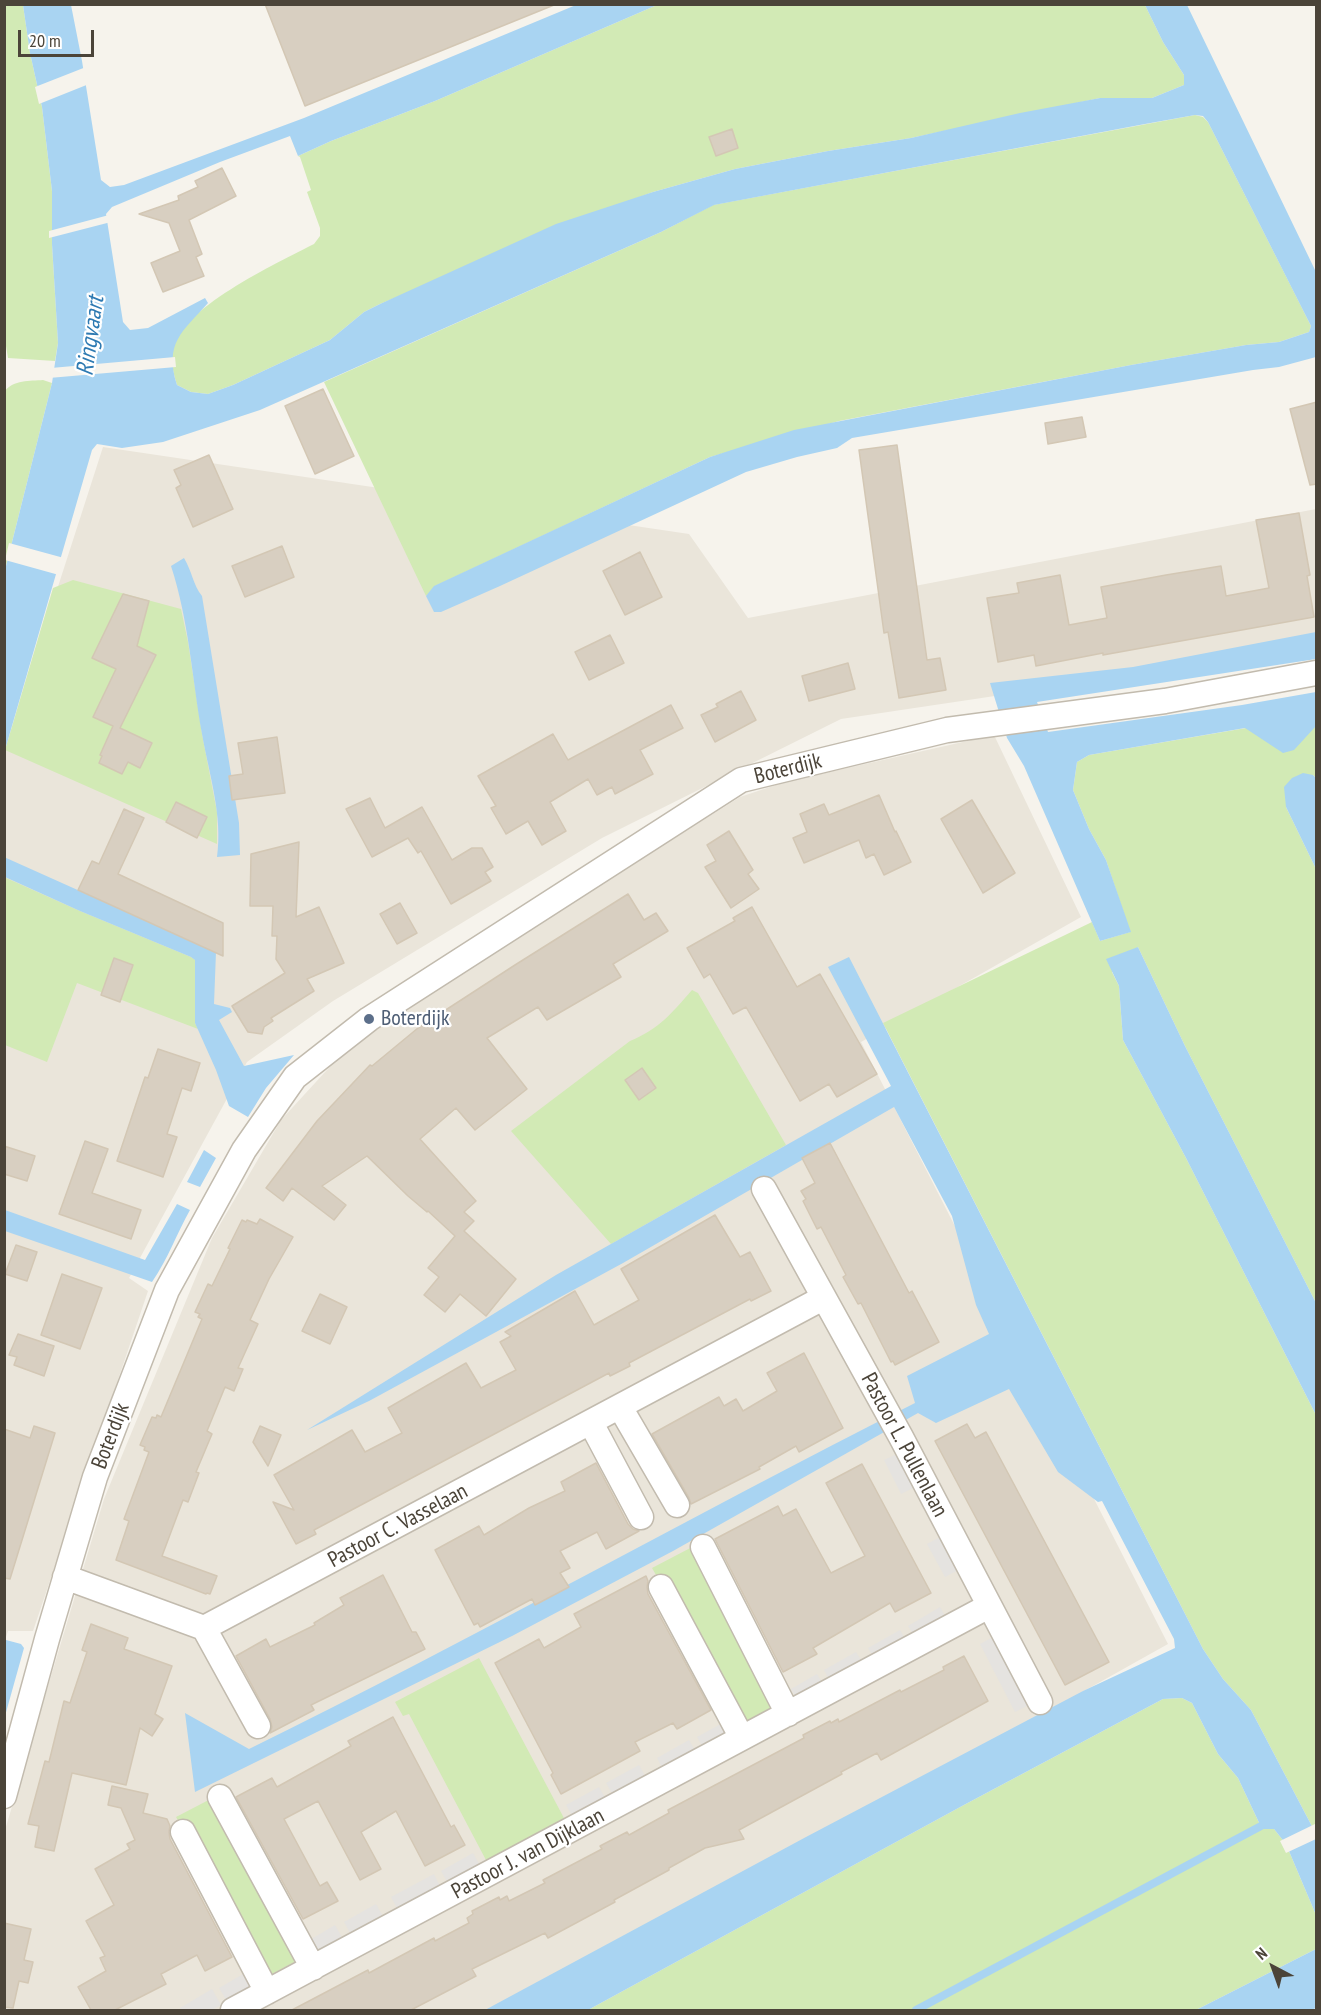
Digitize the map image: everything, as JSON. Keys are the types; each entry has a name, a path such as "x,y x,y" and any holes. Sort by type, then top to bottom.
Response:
{"street":[{"name":"Boterdijk","path":"4,1796 94,1477 167,1290 244,1150 295,1077 369,1019 741,780 947,730 1166,701 1317,674"},
{"name":"Pastoor L. Pullenlaan","path":"764,1189 901,1437 1040,1702"},
{"name":"Pastoor C. Vasselaan","path":"204,1628 823,1298"},
{"path":"620,1407 677,1504"},
{"path":"591,1423 641,1518"},
{"path":"703,1547 788,1714"},
{"path":"65,1577 204,1628 258,1726"},
{"path":"661,1587 742,1738"},
{"name":"Pastoor J. van Dijklaan","path":"234,2010 989,1606"},
{"path":"220,1797 313,1968"},
{"path":"183,1832 267,1992"}],"shaded area":[{"path":"103,447 689,534 748,618 1316,509 1316,648 841,719 602,838 333,1001 247,1062 129,1278 148,1291 33,1631 8,1631 5,1640 5,751"},
{"path":"994,735 1081,917 861,1042 1168,1644 514,2010 5,2010 5,1830 104,1499 212,1238 281,1120 349,1046 469,967 740,797 785,782"},
{"path":"899,1453 917,1486 901,1494 884,1460"},
{"path":"942,1536 960,1569 945,1577 927,1544"},
{"path":"940,1607 949,1623 917,1641 908,1626"},
{"path":"900,1630 909,1646 877,1664 868,1648"},
{"path":"995,1636 1031,1704 1015,1712 980,1644"},
{"path":"856,1652 866,1668 833,1687 824,1670"},
{"path":"817,1674 826,1689 800,1704 791,1689"},
{"path":"730,1719 739,1735 706,1753 697,1737"},
{"path":"689,1740 698,1756 665,1774 657,1758"},
{"path":"639,1765 648,1781 615,1799 606,1783"},
{"path":"599,1787 608,1803 575,1821 566,1805"},
{"path":"473,1853 482,1869 450,1887 441,1871"},
{"path":"434,1874 442,1890 399,1912 391,1897"},
{"path":"376,1904 385,1920 353,1938 344,1922"},
{"path":"335,1925 344,1941 312,1960 303,1944"},
{"path":"245,1973 254,1988 228,2003 219,1988"},
{"path":"212,1989 221,2005 212,2010 181,2010 180,2008"}],"green space":[{"path":"4,5 23,5 30,53 42,107 52,191 52,244 58,343 55,361 8,358 5,340"},
{"path":"657,5 1145,5 1163,42 1184,75 1184,85 1152,98 1100,98 911,138 735,169 653,192 380,304 364,312 330,340 233,385 208,394 191,392 177,385 172,365 172,353 178,336 191,320 231,289 314,244 320,236 320,228 307,192 311,190 298,156 435,101"},
{"path":"1195,115 1203,117 1208,122 1311,326 1309,332 1279,342 1246,345 1131,365 839,421 710,457 435,586 426,596 324,382 661,232 713,205"},
{"path":"43,380 52,383 5,570 5,391 17,383"},
{"path":"73,580 181,609 217,812 217,844 5,750 53,588"},
{"path":"1316,726 1316,778 1313,775 1286,807 1316,869 1316,1303 1185,1046 1138,947 1112,972 1119,986 1123,1040 1186,1158 1316,1415 1316,1834 1251,1710 1223,1679 1203,1649 883,1023 1092,922 1100,941 1130,932 1106,860 1089,829 1073,790 1077,762 1089,755 1246,728 1312,728"},
{"path":"4,877 195,960 195,1023 198,1029 77,983 47,1062 5,1045"},
{"path":"692,990 698,993 786,1145 611,1244 511,1131 630,1041 657,1026"},
{"path":"696,1545 782,1708 744,1728 652,1568"},
{"path":"479,1658 565,1820 487,1862 409,1714 403,1716 395,1702"},
{"path":"1182,1698 1192,1703 1218,1754 1238,1778 1262,1829 1274,1829 1286,1844 1316,1915 1316,1949 1196,2010 588,2010 1163,1699"},
{"path":"224,1792 302,1958 268,1976 176,1817"}],"water":[{"name":"Ringvaart","path":"23,5 71,5 101,180 110,187 124,185 304,118 576,5 657,5 435,101 298,156 290,136 112,207 106,214 123,322 130,330 148,328 205,298 208,303 183,331 174,348 173,359 177,385 191,392 208,394 233,385 330,340 364,312 380,304 556,224 653,192 735,169 911,138 1020,113 1100,98 1152,98 1184,85 1184,75 1163,42 1145,5 1187,5 1316,272 1316,357 1279,367 852,438 837,448 746,472 500,586 441,612 434,612 426,596 434,586 710,457 794,430 1131,365 1246,345 1279,342 1309,332 1311,326 1203,116 1195,115 1145,124 714,205 661,232 260,410 163,442 122,448 97,444 92,450 5,750 5,570 52,383 58,343 52,244 52,191 42,107 30,53"},
{"path":"184,558 202,596 239,823 240,855 217,857 217,811 202,734 186,629 171,566"},
{"path":"1316,632 1316,659 1037,702 1048,732 1242,705 1316,692 1316,726 1294,750 1283,753 1245,728 1089,755 1077,762 1073,790 1089,829 1106,860 1131,932 1100,941 1024,766 1007,738 990,683 1133,667"},
{"path":"1303,773 1316,778 1316,869 1286,807 1284,787 1292,778"},
{"path":"4,857 216,952 214,1004 230,1008 232,1012 219,1020 244,1066 294,1055 266,1088 248,1117 229,1106 195,1023 195,960 5,877"},
{"path":"1138,947 1185,1046 1316,1303 1316,1415 1186,1158 1123,1040 1119,986 1106,959"},
{"path":"849,957 1203,1649 1223,1679 1251,1710 1316,1834 1316,1915 1286,1844 1274,1829 1262,1829 1238,1778 1218,1754 1192,1703 1182,1698 1163,1699 588,2010 485,2010 1083,1691 1175,1648 1174,1639 1102,1501 1098,1502 1058,1472 1009,1389 936,1423 918,1413 673,1551 512,1636 195,1792 185,1713 249,1749 915,1403 907,1376 989,1334 976,1305 952,1216 894,1107 623,1263 369,1401 307,1430 556,1275 891,1086 828,967"},
{"path":"204,1150 216,1158 200,1187 187,1182"},
{"path":"177,1204 190,1210 152,1282 5,1231 5,1210 145,1260"},
{"path":"6,1640 21,1644 24,1648 5,1716 4,1643"},
{"path":"1316,1949 1316,2008 1311,2010 1196,2010"}],"pier":[{"path":"86,67 89,84 39,104 35,87"},
{"path":"109,215 111,222 49,238 49,231"},
{"path":"175,357 176,367 49,378 51,368"},
{"path":"9,543 64,558 59,575 5,560"},
{"path":"1315,1824 1316,1839 1286,1853 1280,1841"}],"building":[{"path":"265,4 554,4 554,5 305,106"},
{"path":"732,129 738,148 716,156 709,137"},
{"path":"222,168 236,196 189,220 202,254 196,257 204,276 163,292 151,263 180,251 169,223 139,214 179,200 178,196 198,187 195,181"},
{"path":"323,389 354,456 315,474 285,406"},
{"path":"1317,402 1317,484 1310,485 1290,409"},
{"path":"1082,417 1086,437 1048,444 1045,423"},
{"path":"897,445 927,660 940,658 946,690 899,698 888,632 884,633 859,450"},
{"path":"209,455 233,509 193,527 176,488 181,485 174,470"},
{"path":"1299,513 1310,575 1307,576 1314,617 1036,666 1034,655 998,662 987,598 1019,593 1017,583 1060,575 1069,625 1107,618 1101,587 1221,566 1226,596 1269,588 1256,520"},
{"path":"282,546 294,577 245,597 232,566"},
{"path":"640,552 662,597 625,615 603,571"},
{"path":"123,594 149,601 137,646 156,655 120,728 152,743 140,768 128,762 122,774 99,763 102,756 100,755 113,726 93,717 116,669 92,658"},
{"path":"610,635 624,663 589,680 575,652"},
{"path":"848,663 855,689 809,701 802,676"},
{"path":"741,691 756,720 715,742 701,715 718,707 716,704"},
{"path":"671,705 683,728 640,750 653,774 615,794 612,787 597,795 588,779 550,802 566,831 542,845 528,821 506,834 491,808 496,806 478,776 553,734 568,760"},
{"path":"277,737 285,793 232,800 229,776 243,774 238,743"},
{"path":"879,795 911,862 884,875 874,854 866,858 859,840 804,863 793,838 807,832 800,814 824,804 829,815"},
{"path":"370,798 385,828 422,807 452,860 472,848 482,848 493,867 485,872 491,881 451,904 421,851 418,853 408,838 372,857 346,809"},
{"path":"972,800 1015,873 983,893 941,819"},
{"path":"176,802 207,817 197,838 166,822"},
{"path":"124,809 144,818 118,874 223,923 223,956 78,890 92,861 99,864"},
{"path":"729,831 753,870 748,874 759,889 731,908 705,867 716,861 707,845"},
{"path":"299,842 296,917 319,907 344,963 307,979 314,991 271,1018 273,1021 264,1027 262,1034 248,1032 232,1006 285,973 276,959 277,936 272,936 273,906 250,906 251,854"},
{"path":"628,894 644,920 656,913 668,931 613,964 621,977 547,1020 538,1007 487,1038 527,1089 475,1130 456,1108 420,1139 476,1201 464,1212 474,1221 464,1231 516,1279 486,1316 460,1294 445,1312 424,1295 439,1277 428,1268 455,1236 408,1196 367,1156 322,1186 346,1205 334,1220 292,1188 283,1201 266,1188 317,1121 370,1065 372,1066 418,1028"},
{"path":"400,903 417,933 397,944 380,914"},
{"path":"752,907 797,987 820,974 877,1074 837,1097 829,1084 800,1101 746,1007 733,1014 710,974 704,978 687,948 735,921 733,918"},
{"path":"114,958 133,965 120,1002 101,995"},
{"path":"158,1049 200,1063 191,1091 182,1088 167,1134 177,1137 163,1177 117,1161 145,1077 148,1078"},
{"path":"642,1068 656,1088 639,1100 625,1080"},
{"path":"85,1141 108,1149 92,1193 141,1210 131,1239 59,1214"},
{"path":"830,1143 909,1293 912,1291 939,1342 895,1365 893,1361 891,1362 861,1303 858,1304 843,1277 846,1275 821,1227 817,1229 803,1201 806,1199 801,1191 815,1183 802,1158"},
{"path":"4,1146 35,1156 27,1181 4,1174"},
{"path":"715,1215 740,1257 750,1252 771,1291 751,1301 750,1299 629,1363 630,1366 610,1376 609,1373 314,1530 316,1534 296,1544 273,1502 294,1510 274,1475 352,1430 365,1452 402,1433 388,1408 466,1363 481,1388 516,1370 500,1342 511,1336 505,1332 575,1291 594,1325 639,1300 621,1269"},
{"path":"260,1219 293,1237 269,1279 250,1320 258,1324 238,1368 243,1369 234,1391 225,1387 207,1431 212,1434 196,1472 199,1473 188,1502 183,1500 162,1556 217,1576 210,1594 206,1594 116,1560 129,1521 124,1519 149,1452 140,1445 152,1417 156,1418 157,1415 161,1417 202,1319 198,1317 200,1314 195,1312 208,1284 212,1286 242,1220 257,1224"},
{"path":"16,1245 37,1252 27,1281 5,1274"},
{"path":"62,1274 102,1288 80,1349 41,1335"},
{"path":"320,1294 347,1307 330,1344 302,1331"},
{"path":"18,1334 54,1346 44,1376 14,1365 17,1357 9,1355"},
{"path":"804,1353 843,1428 799,1452 796,1446 759,1467 760,1469 691,1504 652,1434 719,1397 724,1406 736,1399 743,1411 777,1391 767,1373"},
{"path":"967,1424 975,1438 986,1432 1109,1662 1065,1685 935,1441"},
{"path":"34,1426 55,1433 10,1579 4,1578 4,1429 30,1438"},
{"path":"260,1426 281,1435 268,1466 253,1442"},
{"path":"596,1463 628,1524 639,1531 606,1549 597,1532 560,1551 570,1568 560,1573 569,1587 535,1605 532,1599 480,1627 478,1623 474,1625 435,1550 479,1526 484,1535 529,1508 565,1491 561,1482"},
{"path":"862,1464 931,1593 895,1612 890,1603 813,1648 817,1654 783,1672 715,1539 778,1506 783,1516 796,1509 831,1573 865,1556 826,1483"},
{"path":"383,1575 412,1632 416,1632 425,1649 311,1705 314,1710 270,1733 272,1727 270,1719 236,1656 266,1639 270,1647 315,1625 314,1623 344,1605 340,1598"},
{"path":"646,1576 648,1594 711,1710 677,1729 673,1723 635,1742 640,1751 561,1794 551,1775 553,1773 495,1663 539,1639 544,1648 581,1627 574,1614"},
{"path":"91,1624 128,1638 124,1649 172,1666 155,1714 163,1719 152,1736 140,1728 126,1785 72,1773 54,1851 35,1847 39,1826 28,1824 45,1761 49,1762 64,1701 70,1703 87,1652 82,1650"},
{"path":"964,1656 988,1701 881,1760 877,1753 841,1772 842,1774 739,1830 744,1839 705,1848 614,1900 615,1902 548,1938 545,1933 472,1969 476,1976 411,2010 292,2010 368,1970 369,1973 434,1938 435,1941 469,1923 467,1918 473,1914 472,1911 499,1897 500,1900 507,1896 509,1901 545,1883 543,1880 602,1849 600,1846 627,1832 629,1835 669,1813 668,1810 804,1738 803,1735 830,1721 831,1723 838,1719 839,1722 900,1690 901,1692 944,1670 943,1667"},
{"path":"393,1717 451,1827 454,1825 465,1845 425,1866 396,1811 361,1832 381,1869 360,1880 318,1801 284,1819 320,1886 327,1882 338,1901 303,1919 236,1797 272,1778 277,1787 351,1746 348,1741"},
{"path":"112,1786 148,1794 143,1813 167,1819 170,1826 170,1839 232,1957 205,1971 197,1955 161,1974 166,1984 115,2010 91,2010 78,1987 106,1971 100,1958 105,1956 86,1921 114,1905 95,1869 130,1849 127,1844 135,1840 121,1808 108,1805"},
{"path":"4,1923 31,1929 24,1960 33,1962 28,1983 19,1981 13,2008 4,2007"}],"waterway":[{"path":"916,2010 1261,1826"}],"place":[{"name":"Boterdijk","path":"369,1019"}]}
